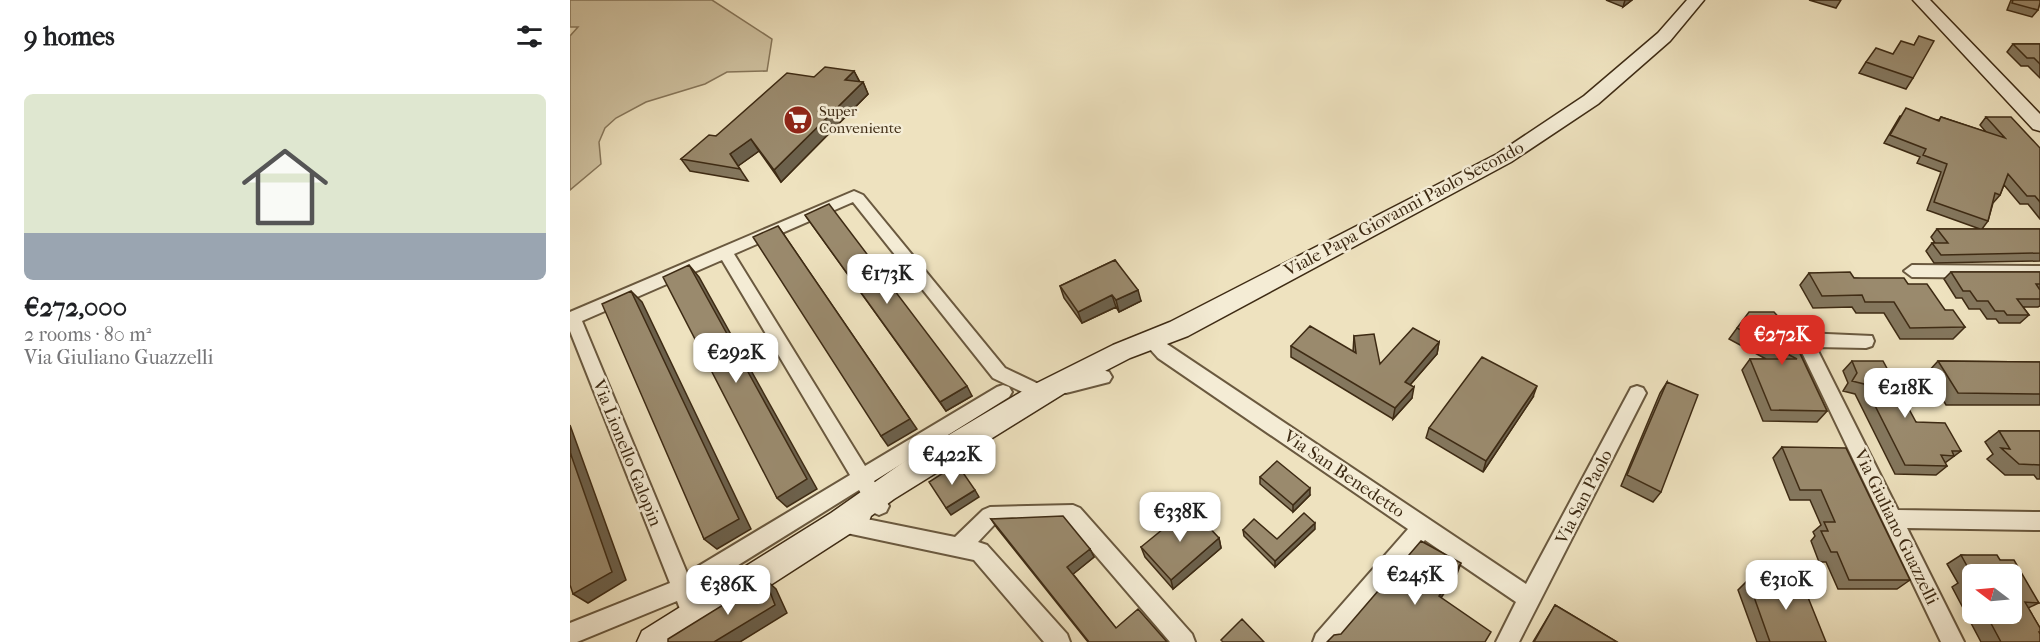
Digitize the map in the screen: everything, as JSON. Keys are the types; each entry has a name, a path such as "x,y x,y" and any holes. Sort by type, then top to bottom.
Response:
{"street":[{"name":"Viale Papa Giovanni Paolo Secondo","path":"1153,344 1504,158 1592,100 1664,37 1696,0"},
{"path":"1921,0 2040,125"},
{"path":"571,318 850,196 858,198 1016,397"},
{"path":"725,252 871,493"},
{"path":"1912,271 2040,272"},
{"name":"Via Lionello Galopin","path":"571,318 694,617"},
{"name":"Via Giuliano Guazzelli","path":"1866,340 1804,340 1953,642"},
{"path":"570,634 682,588 871,493 1016,397 1153,344"},
{"path":"653,642 841,523 871,493 932,476 1024,418 1103,377 1153,344"},
{"name":"Via San Benedetto","path":"1153,344 1531,600"},
{"path":"1016,397 1103,377"},
{"name":"Via San Paolo","path":"1507,642 1638,393"},
{"path":"932,476 960,449 1011,419 1016,397"},
{"path":"960,546 990,516 1073,514 1184,642"},
{"path":"1893,519 2040,521"},
{"path":"841,523 980,552 1059,642"},
{"path":"1324,642 1423,527"}],"shaded area":[{"path":"570,0 712,0 772,39 767,71 727,72 705,84 646,102 616,118 605,128 599,142 601,164 570,190 570,36 578,27 570,27"}],"building":[{"path":"2013,0 2040,0 2040,3 2038,10 2012,3"},
{"path":"1919,36 1934,41 1913,78 1866,62 1876,48 1893,54 1901,41 1914,45"},
{"path":"2013,44 2040,44 2040,64 2034,58 2027,58"},
{"name":"Super Conveniente","path":"825,67 854,71 845,80 863,82 774,170 751,139 730,154 740,169 681,159 709,135 716,136 787,73 814,77"},
{"path":"1906,108 1939,121 1941,117 2005,138 1986,117 2011,117 2040,148 2040,202 2035,196 2027,196 2008,174 2000,195 1995,193 1988,221 1934,202 1947,164 1923,155 1926,149 1890,135"},
{"path":"829,204 967,386 940,402 805,215"},
{"path":"778,226 910,419 881,436 753,237"},
{"path":"1937,229 2040,229 2040,253 1941,255 1932,243 1948,243"},
{"path":"1115,260 1138,290 1116,300 1112,295 1078,312 1060,286"},
{"path":"689,265 807,479 777,498 663,277"},
{"path":"1850,272 1854,278 1904,278 1908,284 1927,284 1945,310 1953,310 1965,327 1910,328 1894,302 1865,302 1862,295 1822,296 1809,273"},
{"path":"1951,272 2040,272 2040,284 2036,284 2040,290 2040,299 2017,299 2029,315 2007,315 2004,311 1995,311 1988,301 1977,301 1970,291 1963,291"},
{"path":"631,291 739,519 704,539 602,304"},
{"path":"1749,312 1774,312 1793,333 1797,340 1795,343 1827,411 1771,410 1750,359 1797,359 1737,328"},
{"path":"1310,326 1356,353 1354,336 1374,334 1380,364 1413,328 1439,342 1405,382 1414,387 1395,408 1291,346"},
{"path":"1482,357 1537,386 1486,461 1429,428"},
{"path":"1852,361 1883,361 1916,422 1945,423 1961,451 1952,451 1954,456 1941,455 1947,466 1905,465 1864,384 1852,381 1857,373"},
{"path":"1938,361 2040,362 2040,394 1958,393"},
{"path":"1667,382 1698,395 1661,492 1627,475"},
{"path":"1999,431 2040,431 2040,465 2019,464 2001,448 2010,449"},
{"path":"1782,447 1846,448 1910,580 1849,580 1837,552 1831,552 1821,531 1828,531 1824,522 1835,522 1821,490 1800,490"},
{"path":"570,452 612,572 573,594 570,585"},
{"path":"1277,461 1310,488 1293,505 1260,477"},
{"path":"957,464 975,490 946,508 929,482"},
{"path":"1190,507 1219,538 1171,580 1141,547"},
{"path":"1304,513 1315,523 1275,561 1243,530 1254,519 1277,539"},
{"path":"1063,516 1090,549 1067,567 1116,628 1138,609 1167,642 1089,642 991,519"},
{"path":"1421,541 1461,563 1439,596 1491,632 1485,642 1327,642 1334,635 1341,634"},
{"path":"1961,555 1997,555 2000,560 2014,560 2016,564 1966,564"},
{"path":"2022,574 2039,603 2025,602 2040,628 2040,642 2001,642 1991,624 2022,624"},
{"path":"765,579 775,605 714,642 668,642 668,639"},
{"path":"1748,580 1801,580 1826,642 1770,642"},
{"path":"1555,605 1617,642 1534,642"},
{"path":"1242,619 1264,642 1223,642 1221,640"}],"place":[{"name":"Super Conveniente","path":"798,120"}]}
